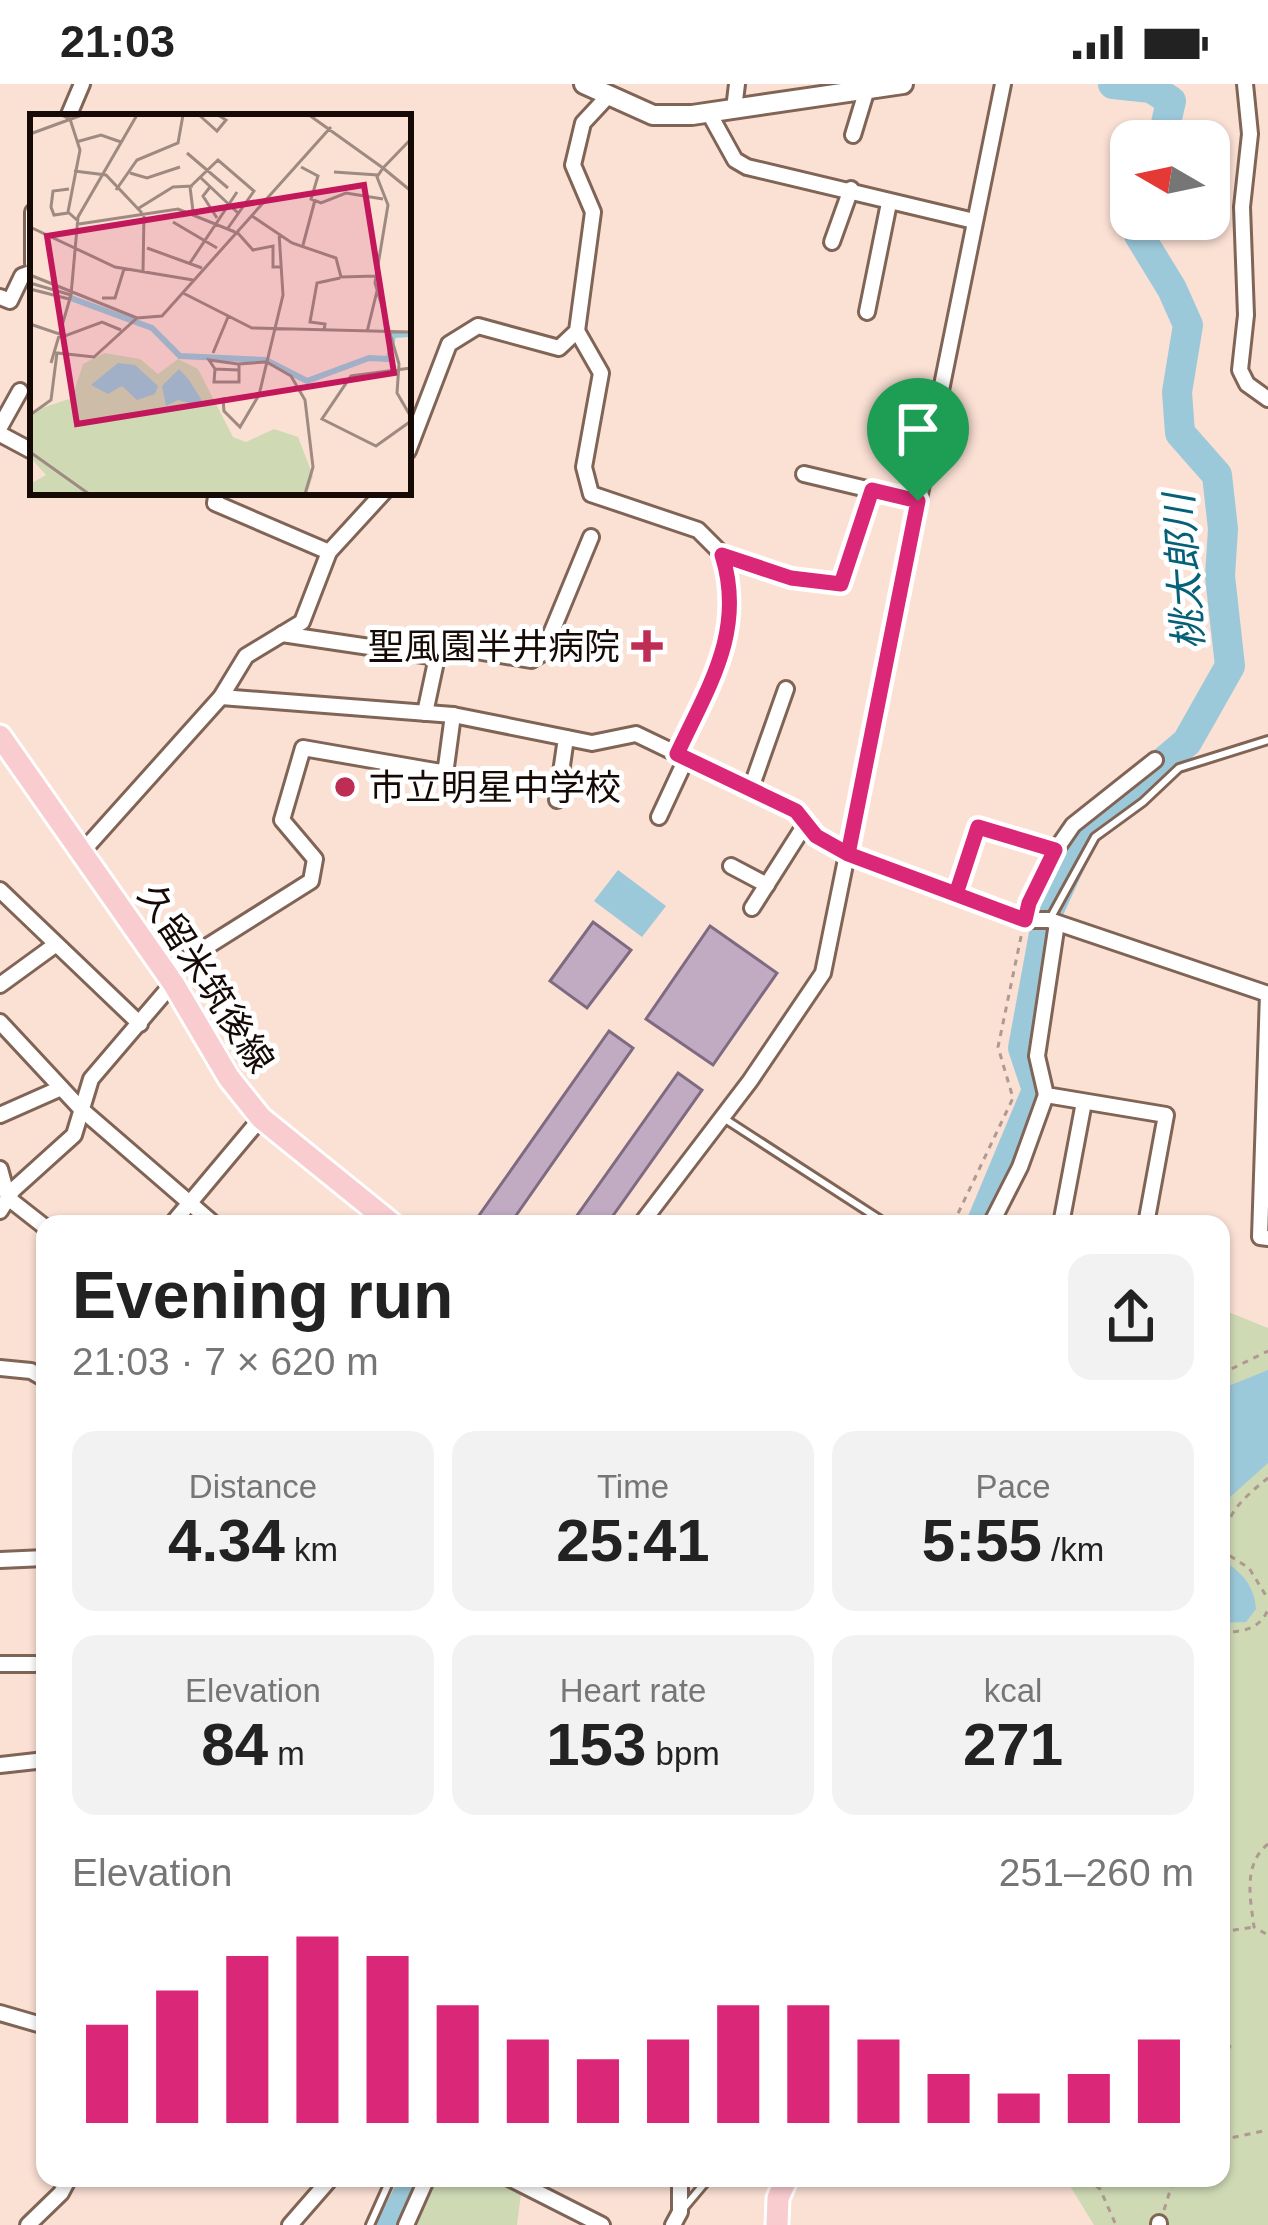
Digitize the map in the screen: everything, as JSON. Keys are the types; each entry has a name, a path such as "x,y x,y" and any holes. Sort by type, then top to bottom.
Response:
{"main road":[{"path":"584,84 653,115 710,113 843,89 903,84"},
{"name":"久留米筑後線","path":"0,736 169,978 229,1078 261,1118 379,1215"},
{"path":"777,2225 783,2187"}],"street":[{"path":"69,114 82,84"},
{"path":"734,109 737,84"},
{"path":"648,1215 823,973 1003,84"},
{"path":"1245,84 1250,134 1242,207 1246,315 1240,370 1247,384 1268,399"},
{"path":"853,135 867,89"},
{"path":"609,94 583,123 573,165 593,212 577,331 601,373 584,467 591,494 698,530 722,555 731,583 725,650 659,817"},
{"path":"710,113 735,160 747,167 974,221"},
{"path":"832,242 850,189"},
{"path":"867,312 889,203"},
{"path":"0,297 10,301 30,269"},
{"path":"411,443 449,344 478,326 559,348 577,331"},
{"path":"20,391 0,430 30,449"},
{"path":"804,474 918,501"},
{"path":"722,555 791,578 841,584 872,490"},
{"path":"216,495 215,503 329,552"},
{"path":"82,852 221,697 246,656 302,622 329,552 381,495"},
{"path":"282,634 437,657 458,648 531,660 543,653 590,537"},
{"path":"425,713 437,657"},
{"path":"751,788 786,689"},
{"path":"221,697 453,715 592,743 636,734 796,811 816,836 848,854 1025,920 1053,921 1268,994 1260,1237 1268,1238"},
{"path":"4,1205 74,1135 91,1078 140,1024 169,978 311,881 316,859 282,820 303,748 441,772 446,767 453,715"},
{"path":"556,800 566,738"},
{"path":"1025,920 1055,850 1089,810 1155,760"},
{"path":"752,908 806,824"},
{"path":"956,894 978,827 1055,850"},
{"path":"731,866 766,885"},
{"path":"0,890 140,1024"},
{"path":"996,1215 1020,1167 1046,1095 1037,1056 1053,921"},
{"path":"0,985 55,945"},
{"path":"0,1022 81,1109 203,1215"},
{"path":"0,1115 61,1088"},
{"path":"1046,1095 1166,1115 1148,1215"},
{"path":"1063,1215 1084,1102"},
{"path":"180,1215 261,1118"},
{"path":"0,1169 4,1205"},
{"path":"4,1205 36,1222"},
{"path":"0,1368 36,1374"},
{"path":"0,1560 36,1558"},
{"path":"0,1664 36,1664"},
{"path":"0,1765 36,1761"},
{"path":"0,2013 36,2023"},
{"path":"28,2225 64,2187"},
{"path":"290,2225 321,2187"},
{"path":"406,2225 423,2187"},
{"path":"526,2187 602,2225"},
{"path":"677,2218 679,2187"}],"lane":[{"path":"1053,921 1095,837 1179,768 1268,740"},
{"path":"722,1117 873,1215"},
{"path":"370,2225 387,2187"},
{"path":"677,2218 702,2187"}],"path":[{"path":"957,1215 1013,1098 998,1048 1025,920"},
{"path":"1230,1370 1268,1351"},
{"path":"1230,1520 1234,1510 1268,1478"},
{"path":"1230,1556 1249,1568 1268,1599"},
{"path":"1230,1632 1248,1631 1263,1622 1268,1610"},
{"path":"1254,1927 1249,1887 1256,1854 1268,1844"},
{"path":"1230,1931 1254,1927 1268,1935"},
{"path":"1230,2138 1267,2132"},
{"path":"1098,2187 1116,2225"},
{"path":"1159,2224 1171,2187"}],"green space":[{"path":"1230,1313 1268,1328 1268,2225 1094,2225 1071,2187 1230,2187"},
{"path":"429,2187 506,2187 521,2194 517,2225 413,2225"}],"water":[{"path":"618,870 666,906 642,937 594,901"},
{"path":"1268,1370 1268,1463 1230,1497 1230,1385"},
{"path":"1230,1566 1252,1592 1256,1609 1246,1622 1230,1623"}],"building":[{"path":"593,922 631,950 587,1008 550,981"},
{"path":"710,926 777,973 713,1065 646,1019"},
{"path":"609,1031 633,1048 516,1215 479,1215"},
{"path":"678,1073 702,1090 613,1215 577,1215"}],"waterway":[{"name":"桃太郎川","path":"1113,84 1151,88 1171,101 1167,120"},
{"name":"桃太郎川","path":"985,1215 1037,1090 1023,1048 1048,912 1087,827 1187,742 1230,666 1220,576 1223,529 1217,475 1180,433 1177,392 1188,325 1142,240"},
{"name":"桃太郎川","path":"392,2225 411,2187"}],"place":[{"name":"聖風園半井病院","path":"647,646"},
{"name":"市立明星中学校","path":"345,787"}],"route":[{"path":"918,501 848,854 956,894 978,827 1055,850 1025,920 848,854 816,836 796,811 677,754 725,650 732,603 722,555 791,578 841,584 872,490 918,501"}]}
